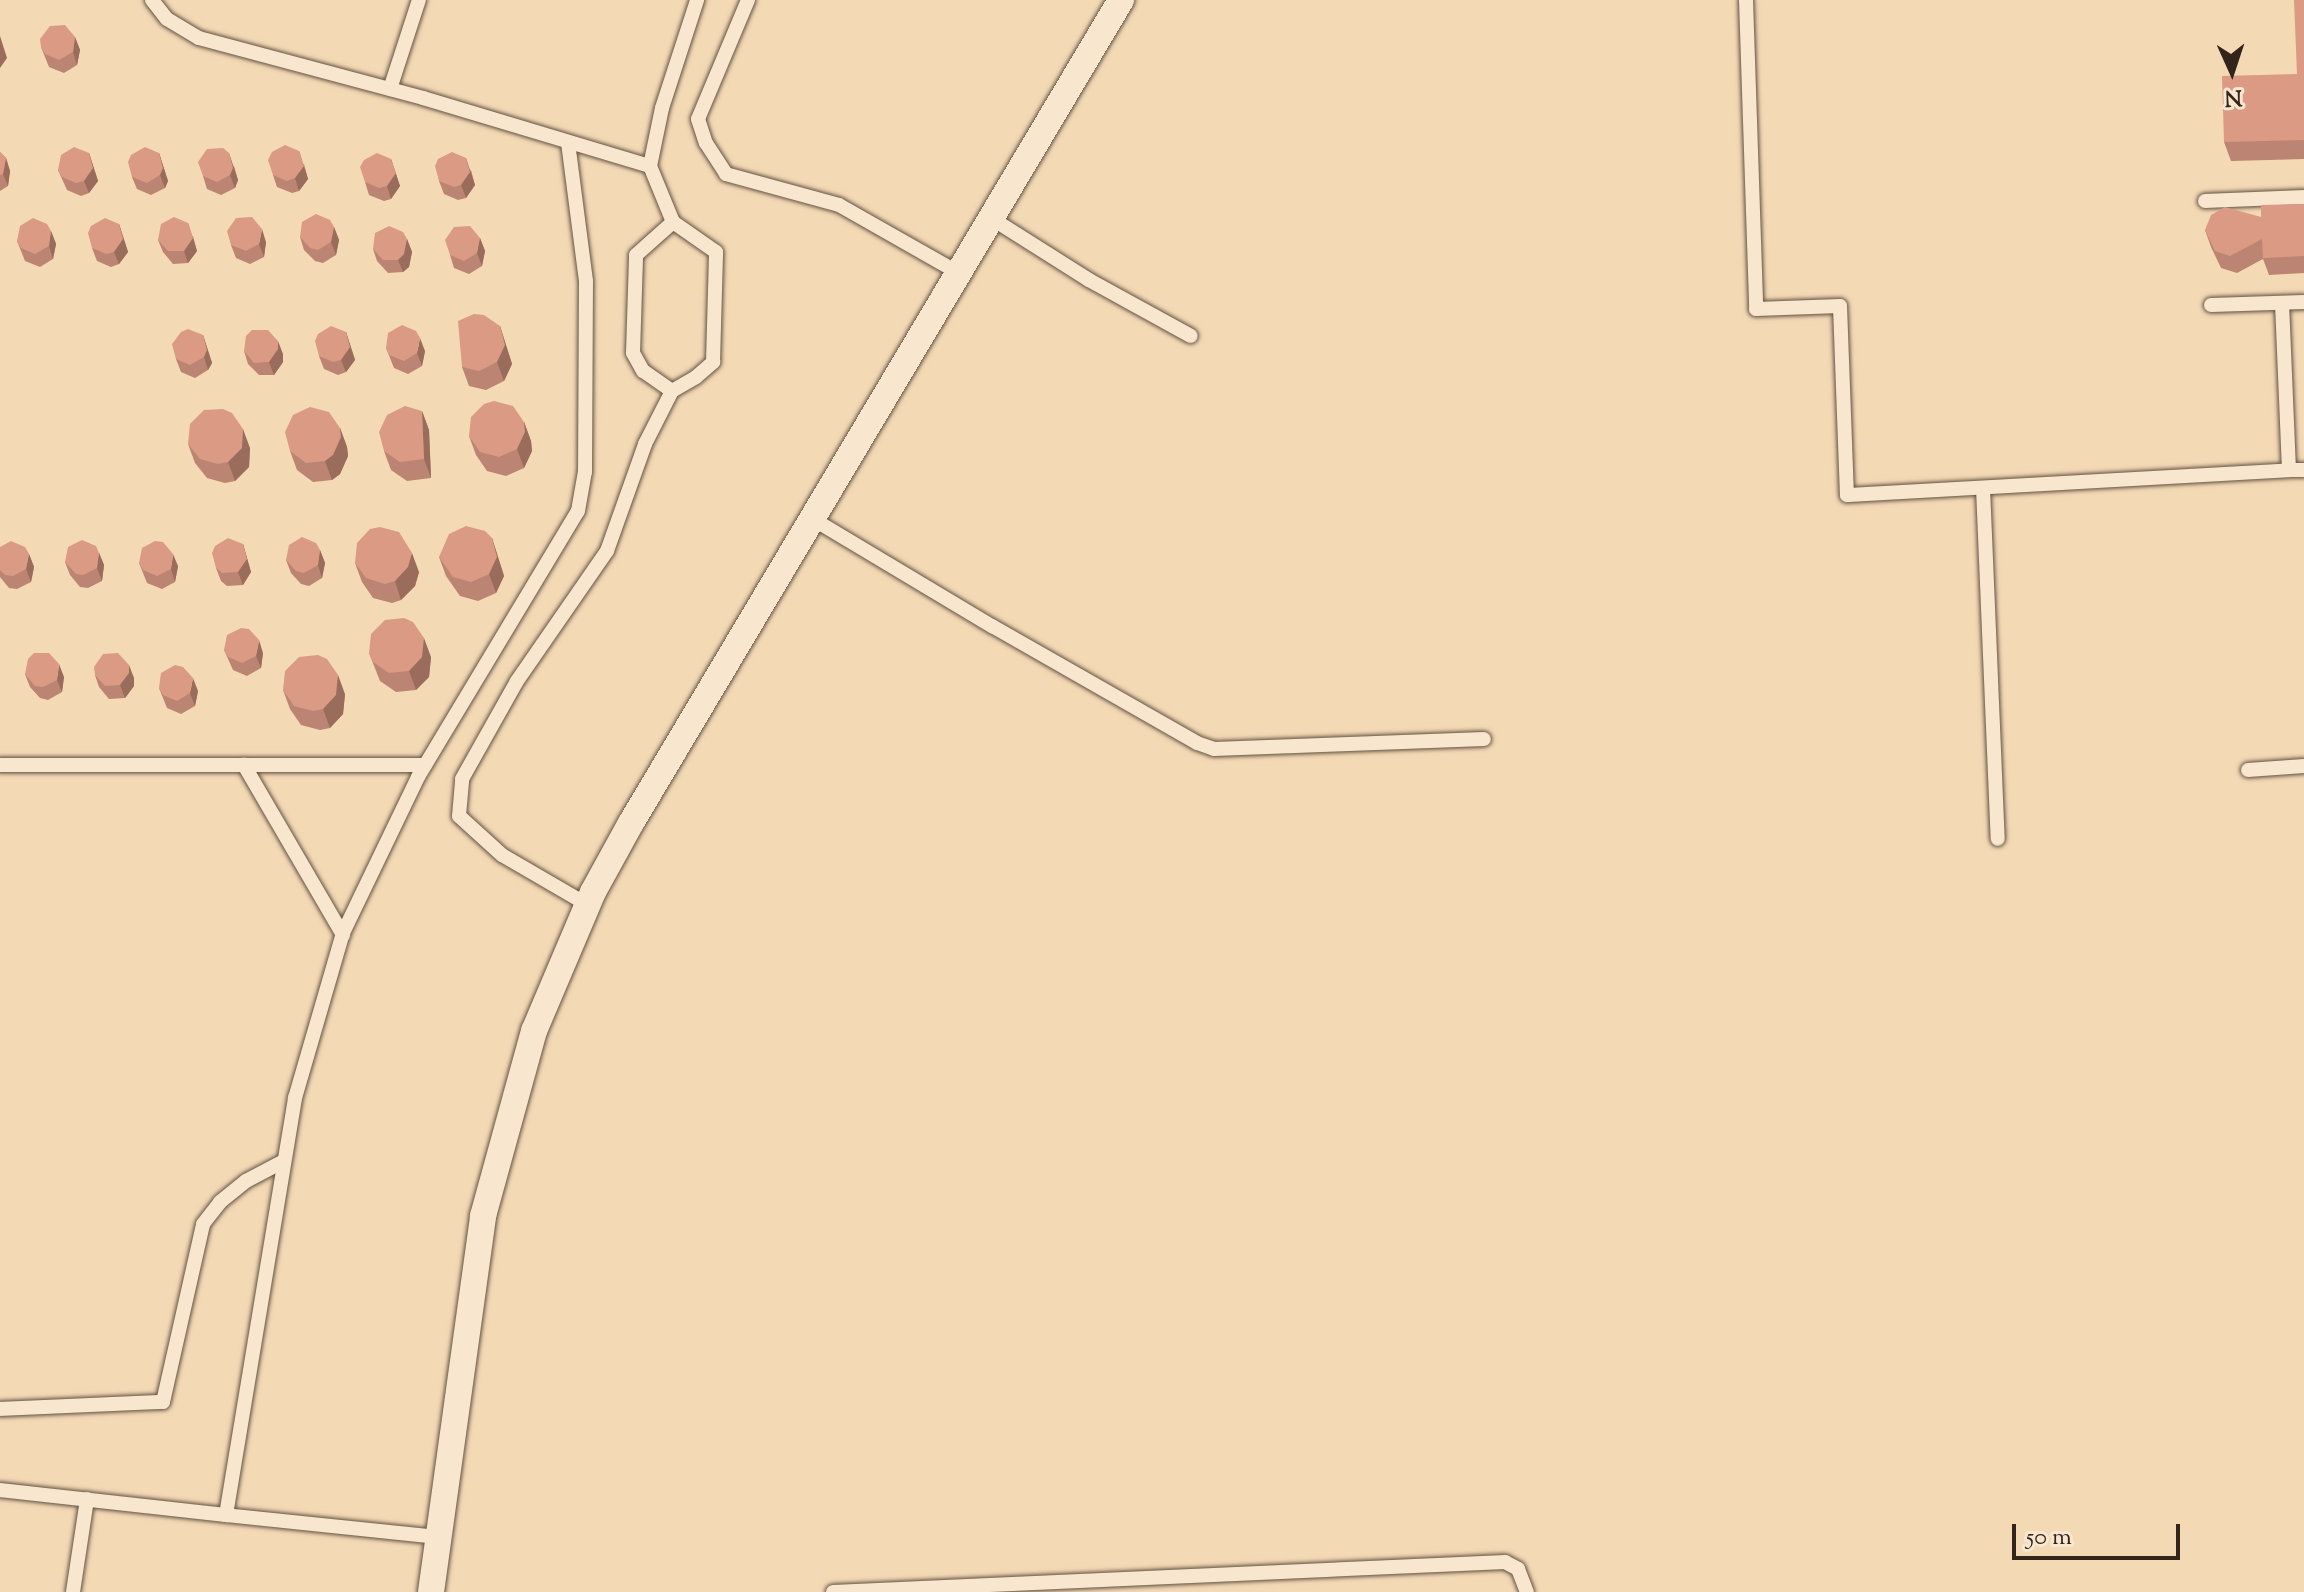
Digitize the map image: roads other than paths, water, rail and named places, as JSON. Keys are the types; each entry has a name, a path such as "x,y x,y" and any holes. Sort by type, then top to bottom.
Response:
{"street":[{"path":"431,1592 483,1216 534,1031 588,905 631,823 1121,0"}],"lane":[{"path":"152,0 167,19 199,38 390,89 650,166"},
{"path":"390,89 419,0"},
{"path":"588,905 502,855 459,816 462,779 517,681 607,551 645,444 672,391 696,377 713,362 717,304 716,252 673,222 650,166 662,108 697,0"},
{"path":"748,0 698,119 706,143 726,174 839,205 957,272"},
{"path":"1746,0 1756,309 1840,306 1847,495 2296,470 2282,303"},
{"path":"226,1515 295,1098 343,935 425,765 578,511 585,472 586,281 568,143"},
{"path":"2205,201 2304,197"},
{"path":"991,218 1089,280 1191,336"},
{"path":"672,391 643,371 633,353 636,255 673,222"},
{"path":"2211,305 2304,302"},
{"path":"1983,488 1998,839"},
{"path":"813,519 992,626 1197,743 1214,749 1484,739"},
{"path":"0,765 425,765"},
{"path":"244,765 343,935"},
{"path":"2248,770 2304,766"},
{"path":"0,1409 163,1402 203,1224 220,1202 246,1181 284,1161"},
{"path":"0,1490 438,1537"},
{"path":"73,1592 87,1499"},
{"path":"833,1592 1505,1562 1518,1569 1527,1592"}]}
